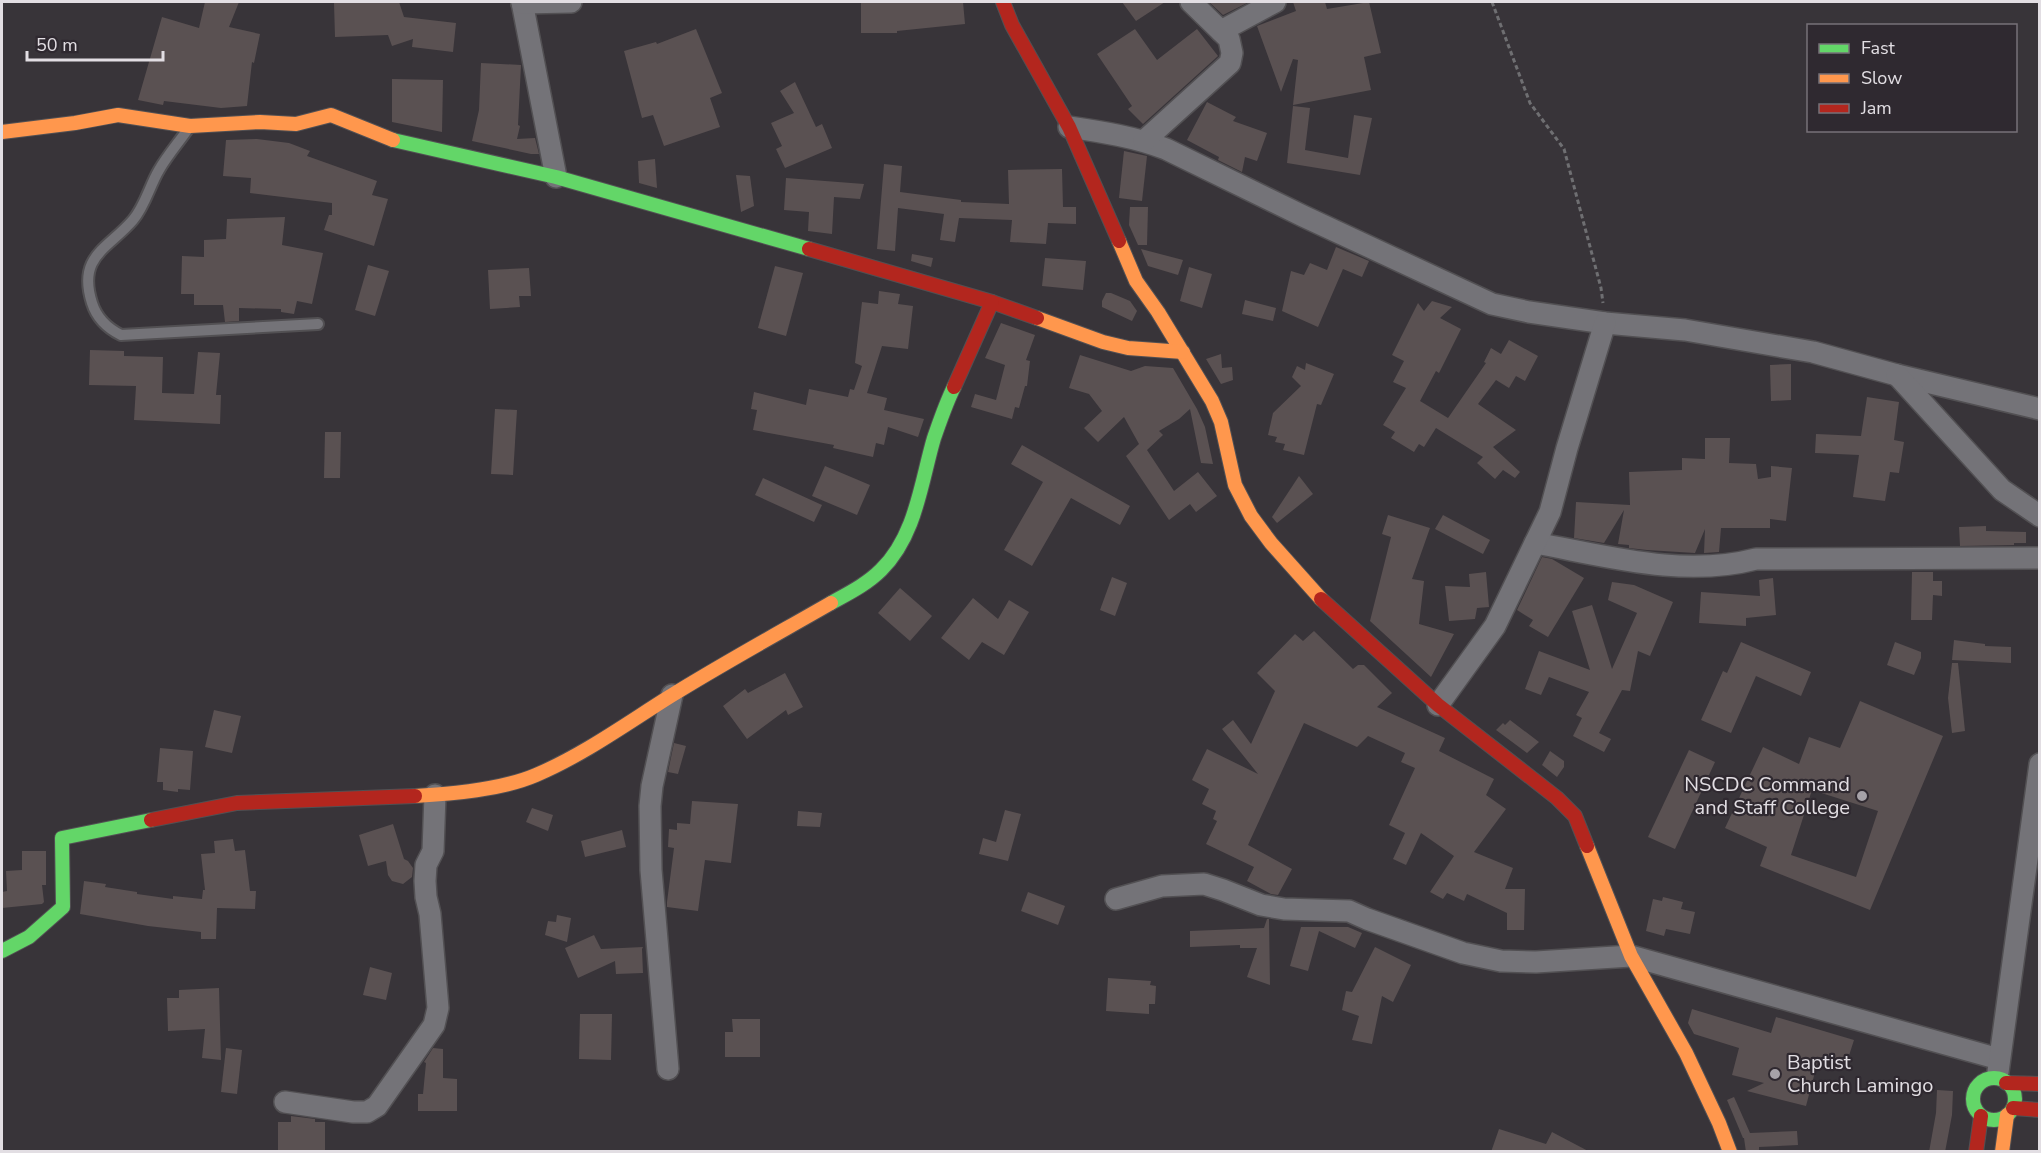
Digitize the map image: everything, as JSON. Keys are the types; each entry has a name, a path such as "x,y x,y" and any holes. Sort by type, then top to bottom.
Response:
{"street":[{"path":"556,177 522,2 571,2"},
{"path":"1003,2 1012,25 1069,127 1136,281 1212,401 1221,422 1235,485 1251,516 1317,596 1438,705 1557,798 1575,816 1631,956 1686,1053 1730,1152"},
{"path":"1144,141 1230,63 1232,53 1229,39 1191,2"},
{"path":"1221,31 1275,2"},
{"path":"2,132 118,115 190,126 260,122 296,124 331,115 386,138 556,177 775,238 992,302 1119,346 1183,352"},
{"path":"1069,127 1144,141 1492,304 1605,323 1685,330 1761,342 1813,352 1897,375 2040,409"},
{"path":"2,951 29,937 63,907 62,837 237,803 435,795 496,786 534,776 571,758 672,695 861,586 882,569 902,543 924,481 934,439 948,400 992,302"},
{"path":"1438,705 1495,626 1550,512 1605,323"},
{"path":"1897,375 2002,490 2040,516"},
{"path":"1535,543 1664,566 1702,568 1733,565 1756,559 2040,558"},
{"path":"668,1069 651,870 650,806 672,695"},
{"path":"2002,1152 2014,1099 2012,1089 2001,1073 2040,764"},
{"path":"285,1102 367,1112 377,1106 434,1025 438,1008 425,881 426,865 433,851 435,795"},
{"path":"1116,898 1162,886 1203,884 1261,905 1349,911 1463,953 1501,960 1536,962 1631,956 2040,1084"},
{"path":"2001,1073 1980,1083 1975,1091 1973,1100 1975,1109 1981,1116 1990,1120 1999,1119 2010,1111 2040,1110"},
{"path":"1976,1152 1981,1116"}],"lane":[{"path":"190,126 159,169 134,219 106,245 88,268 88,292 94,312 106,327 122,335 318,324"}],"path":[{"path":"1492,2 1530,103 1564,149 1601,288 1605,323"}],"building":[{"path":"205,2 239,2 229,27 260,34 254,63 252,62 247,106 221,108 164,101 163,105 138,100 162,17 199,28"},
{"path":"399,2 404,17 456,23 453,52 412,47 413,39 392,46 388,35 335,37 334,3"},
{"path":"861,2 963,2 965,24 897,31 897,33 861,33"},
{"path":"1122,2 1165,2 1136,21"},
{"path":"1209,2 1249,2 1223,15"},
{"path":"1293,2 1325,2 1327,9 1369,2 1381,53 1364,57 1371,90 1293,105 1298,60 1293,59 1281,92 1257,26 1296,11"},
{"path":"696,29 722,93 710,98 720,127 664,146 653,115 642,118 624,51 656,42 657,44"},
{"path":"1135,29 1157,60 1197,29 1218,56 1143,124 1128,109 1132,106 1097,54"},
{"path":"481,63 521,65 518,125 520,126 517,139 535,138 539,154 472,141 479,110"},
{"path":"392,79 443,80 442,132 392,122"},
{"path":"795,82 816,127 822,124 832,148 785,168 776,149 782,146 771,123 794,113 780,91"},
{"path":"1207,102 1236,117 1233,121 1267,133 1257,161 1245,157 1242,172 1187,140"},
{"path":"1293,106 1310,108 1305,150 1348,158 1354,115 1372,118 1360,175 1287,163"},
{"path":"257,139 289,143 310,151 307,156 377,181 372,195 388,199 374,246 324,230 329,215 332,215 332,203 250,193 251,178 223,176 226,140"},
{"path":"1124,151 1147,156 1142,201 1119,198"},
{"path":"655,159 657,188 639,183 638,161"},
{"path":"884,164 902,166 900,192 961,200 961,202 1009,204 1008,170 1062,169 1063,207 1076,207 1076,224 1048,223 1046,244 1010,242 1012,220 959,218 955,242 940,240 944,214 898,208 895,251 877,249"},
{"path":"736,175 750,176 754,206 741,212"},
{"path":"786,178 864,184 860,199 834,197 832,234 808,231 809,212 784,210"},
{"path":"1130,207 1148,207 1147,245 1138,245 1129,225"},
{"path":"285,217 282,245 323,253 312,304 297,301 294,314 281,312 281,309 239,308 239,321 225,322 223,305 194,305 194,294 181,294 182,256 204,257 204,240 226,239 227,219"},
{"path":"1336,247 1369,261 1362,277 1343,269 1318,327 1282,311 1291,271 1304,275 1310,263 1327,270"},
{"path":"1141,249 1183,260 1178,275 1148,266"},
{"path":"912,254 933,258 931,267 911,261"},
{"path":"1045,258 1086,261 1083,290 1042,286"},
{"path":"368,265 389,271 375,316 355,310"},
{"path":"775,266 803,273 786,336 758,328"},
{"path":"1189,267 1212,274 1202,308 1180,301"},
{"path":"529,268 531,296 519,296 520,307 490,309 488,270"},
{"path":"879,291 900,294 898,304 913,306 908,349 882,346 867,393 887,398 884,410 924,419 918,437 888,427 884,445 876,443 873,457 833,448 834,445 753,430 757,410 751,409 754,392 806,405 809,389 848,397 850,389 854,390 862,366 855,363 862,302 878,304"},
{"path":"1106,293 1130,301 1137,311 1132,321 1102,307"},
{"path":"1245,300 1276,308 1273,321 1242,314"},
{"path":"1432,301 1452,307 1440,318 1461,329 1439,373 1436,371 1420,401 1448,418 1486,363 1484,362 1491,348 1501,354 1509,340 1538,356 1525,381 1516,376 1509,388 1496,380 1478,404 1516,430 1493,447 1520,472 1515,478 1503,470 1495,479 1477,463 1483,457 1436,428 1424,447 1419,444 1414,452 1391,438 1395,432 1383,425 1406,388 1393,382 1404,361 1392,355 1418,303 1424,311"},
{"path":"1001,323 1035,335 1026,360 1030,361 1027,386 1025,386 1019,408 1015,407 1012,419 971,407 975,394 996,400 1005,365 985,358"},
{"path":"90,350 124,351 124,356 163,357 162,393 194,394 198,352 220,353 216,395 221,395 220,424 134,420 136,386 89,385"},
{"path":"1221,354 1222,368 1232,367 1233,380 1221,384 1206,359"},
{"path":"1080,355 1131,371 1145,366 1173,368 1205,427 1213,464 1201,463 1190,409 1159,431 1163,435 1147,450 1174,491 1198,472 1217,496 1196,512 1190,504 1169,520 1126,456 1139,444 1124,417 1098,442 1084,428 1102,411 1089,394 1069,388"},
{"path":"1306,363 1334,374 1321,405 1317,404 1304,455 1283,450 1285,444 1275,442 1277,437 1268,435 1273,413 1301,386 1292,377 1297,366 1305,370"},
{"path":"1791,364 1791,400 1771,401 1770,365"},
{"path":"1867,397 1899,402 1894,440 1904,442 1899,473 1890,472 1885,501 1853,497 1859,455 1815,453 1816,434 1861,436"},
{"path":"495,409 517,410 513,475 491,474"},
{"path":"325,432 341,432 340,478 324,478"},
{"path":"1705,438 1730,438 1729,463 1756,464 1758,479 1771,477 1771,466 1792,468 1786,521 1770,519 1770,528 1721,528 1719,552 1704,553 1705,529 1695,553 1629,548 1629,545 1618,544 1624,510 1604,543 1574,538 1576,502 1630,505 1629,472 1682,470 1682,458 1705,459"},
{"path":"1022,445 1130,506 1120,525 1071,498 1032,566 1004,550 1043,482 1011,464"},
{"path":"825,466 870,485 857,515 812,496"},
{"path":"1299,476 1313,494 1277,523 1272,517"},
{"path":"763,478 822,505 814,522 755,495"},
{"path":"1388,515 1430,528 1412,579 1424,581 1419,624 1454,634 1431,677 1370,621 1391,537 1382,534"},
{"path":"1443,515 1490,540 1483,554 1435,529"},
{"path":"1986,526 1986,531 2026,532 2026,543 1960,546 1959,527"},
{"path":"1542,557 1552,559 1584,578 1548,637 1529,626 1533,620 1517,610"},
{"path":"1486,572 1489,607 1477,608 1475,619 1449,621 1445,586 1470,587 1469,574"},
{"path":"1912,572 1933,572 1933,581 1942,581 1942,596 1933,595 1932,620 1911,620"},
{"path":"1112,577 1127,583 1115,616 1100,610"},
{"path":"1773,578 1776,615 1746,618 1746,626 1699,623 1701,592 1760,596 1759,580"},
{"path":"1612,582 1634,585 1673,602 1650,656 1638,651 1630,691 1622,690 1599,733 1611,739 1604,752 1573,736 1582,718 1576,715 1589,692 1549,677 1541,695 1525,689 1539,651 1590,670 1572,611 1592,605 1612,669 1637,613 1608,600"},
{"path":"900,588 932,616 910,641 878,613"},
{"path":"973,598 998,619 1009,600 1029,612 1004,655 982,642 969,660 941,638"},
{"path":"1314,631 1353,669 1358,665 1364,665 1392,693 1377,707 1445,738 1439,751 1494,779 1486,795 1506,809 1474,852 1513,868 1505,889 1525,889 1524,930 1507,930 1507,913 1467,894 1464,901 1447,893 1443,899 1430,892 1454,856 1421,833 1406,865 1393,859 1405,833 1389,825 1415,768 1401,762 1405,753 1368,736 1357,747 1304,723 1248,845 1292,869 1278,895 1271,894 1247,881 1254,867 1206,844 1217,821 1213,819 1216,811 1202,804 1209,789 1192,780 1207,749 1258,774 1222,729 1233,720 1251,744 1275,691 1257,673 1295,634 1303,641"},
{"path":"1954,640 1985,644 1985,646 2011,647 2011,663 1952,660"},
{"path":"1741,642 1811,672 1801,696 1756,676 1731,733 1701,720 1723,671 1727,673"},
{"path":"1895,642 1921,652 1914,675 1887,665"},
{"path":"1952,663 1958,663 1965,731 1952,733 1948,698"},
{"path":"785,673 803,707 788,715 786,710 747,739 723,706 745,689 748,693"},
{"path":"1860,701 1943,736 1870,910 1760,866 1767,847 1725,828 1763,747 1799,764 1809,737 1840,748","holes":["1812,790 1878,811 1856,877 1791,855"]},
{"path":"214,710 241,716 232,753 205,747"},
{"path":"1510,720 1539,742 1527,753 1496,730"},
{"path":"674,743 686,746 678,774 668,772"},
{"path":"160,748 193,751 190,790 178,789 178,792 163,790 163,782 157,782"},
{"path":"1689,750 1715,762 1675,849 1648,837"},
{"path":"1550,751 1564,761 1564,767 1557,777 1542,765"},
{"path":"692,801 738,804 731,863 705,860 698,911 667,907 674,848 668,847 669,829 677,830 677,823 690,824"},
{"path":"532,808 553,815 548,831 526,822"},
{"path":"1005,810 1021,814 1008,861 979,854 983,838 996,842"},
{"path":"798,811 822,813 820,827 797,826"},
{"path":"393,824 404,859 413,868 412,877 403,884 392,881 388,875 386,861 368,866 359,835"},
{"path":"622,830 626,847 585,857 581,841"},
{"path":"233,839 235,851 245,850 250,891 256,891 255,909 217,908 216,939 201,939 201,932 148,926 80,914 84,881 106,884 105,887 137,892 137,894 173,899 173,896 202,899 203,890 205,890 201,854 215,853 214,841"},
{"path":"22,851 46,851 46,885 42,885 44,902 2,908 2,892 7,891 6,871 22,870"},
{"path":"1028,892 1065,906 1058,925 1021,911"},
{"path":"1663,897 1683,902 1681,909 1695,912 1690,934 1666,929 1664,936 1646,931 1653,899 1662,901"},
{"path":"557,915 571,918 567,942 545,935 548,921 556,922"},
{"path":"1269,919 1270,985 1247,977 1257,948 1240,948 1240,945 1190,947 1190,931 1264,928"},
{"path":"1301,927 1348,927 1362,933 1355,948 1319,931 1308,971 1290,966"},
{"path":"594,935 601,949 643,947 643,973 616,974 615,961 578,978 565,948"},
{"path":"1375,947 1411,965 1393,1002 1382,996 1372,1044 1352,1040 1359,1016 1342,1010 1346,991 1352,992"},
{"path":"370,967 392,973 386,1000 363,995"},
{"path":"1108,978 1151,981 1150,985 1156,986 1155,1004 1149,1004 1149,1014 1106,1011"},
{"path":"219,988 221,1060 202,1058 205,1029 168,1031 167,998 179,998 179,990"},
{"path":"1692,1009 1771,1033 1776,1017 1854,1040 1846,1065 1819,1057 1806,1106 1747,1091 1764,1083 1732,1075 1739,1048 1694,1034 1688,1023"},
{"path":"580,1014 612,1014 611,1060 579,1059"},
{"path":"732,1019 760,1019 760,1057 725,1057 725,1032 733,1032"},
{"path":"226,1048 242,1050 237,1094 221,1092"},
{"path":"433,1048 443,1049 443,1078 457,1079 457,1111 418,1111 418,1094 423,1094 426,1063 424,1062"},
{"path":"1937,1090 1953,1091 1952,1115 1945,1152 1929,1152 1936,1113"},
{"path":"1734,1097 1750,1133 1797,1131 1798,1145 1759,1147 1759,1152 1746,1152 1744,1138 1727,1100"},
{"path":"291,1116 325,1122 325,1152 278,1152 278,1122 291,1122"},
{"path":"1499,1129 1546,1144 1552,1132 1590,1152 1491,1152"}],"traffic: fast":[{"path":"393,140 556,177 809,249"},
{"path":"831,603 876,575 893,556 902,541 916,508 934,438 954,387"},
{"path":"2,951 29,937 63,907 62,838 151,820"},
{"path":"1994,1078 2009,1084 2015,1099 2009,1114 1994,1120 1979,1114 1973,1099 1979,1084 1994,1078"}],"traffic: slow":[{"path":"2,132 118,115 190,126 260,122 296,124 331,115 393,140"},
{"path":"1119,241 1136,281 1158,312 1212,401 1221,422 1235,485 1251,516 1271,543 1321,599"},
{"path":"1037,318 1103,342 1128,348 1183,352"},
{"path":"415,796 492,788 536,775 604,739 709,673 831,603"},
{"path":"1587,846 1631,956 1686,1053 1730,1152"},
{"path":"2002,1152 2007,1115"}],"traffic: jam":[{"path":"1003,2 1012,25 1069,127 1119,241"},
{"path":"809,249 992,302 1037,318"},
{"path":"954,387 992,302"},
{"path":"1321,599 1438,705 1557,798 1575,816 1587,846"},
{"path":"151,820 237,803 415,796"},
{"path":"2006,1083 2040,1084"},
{"path":"2013,1108 2040,1110"},
{"path":"1976,1152 1981,1116"}],"place":[{"name":"NSCDC Command and Staff College","path":"1862,796"},
{"name":"Baptist Church Lamingo","path":"1775,1074"}]}
